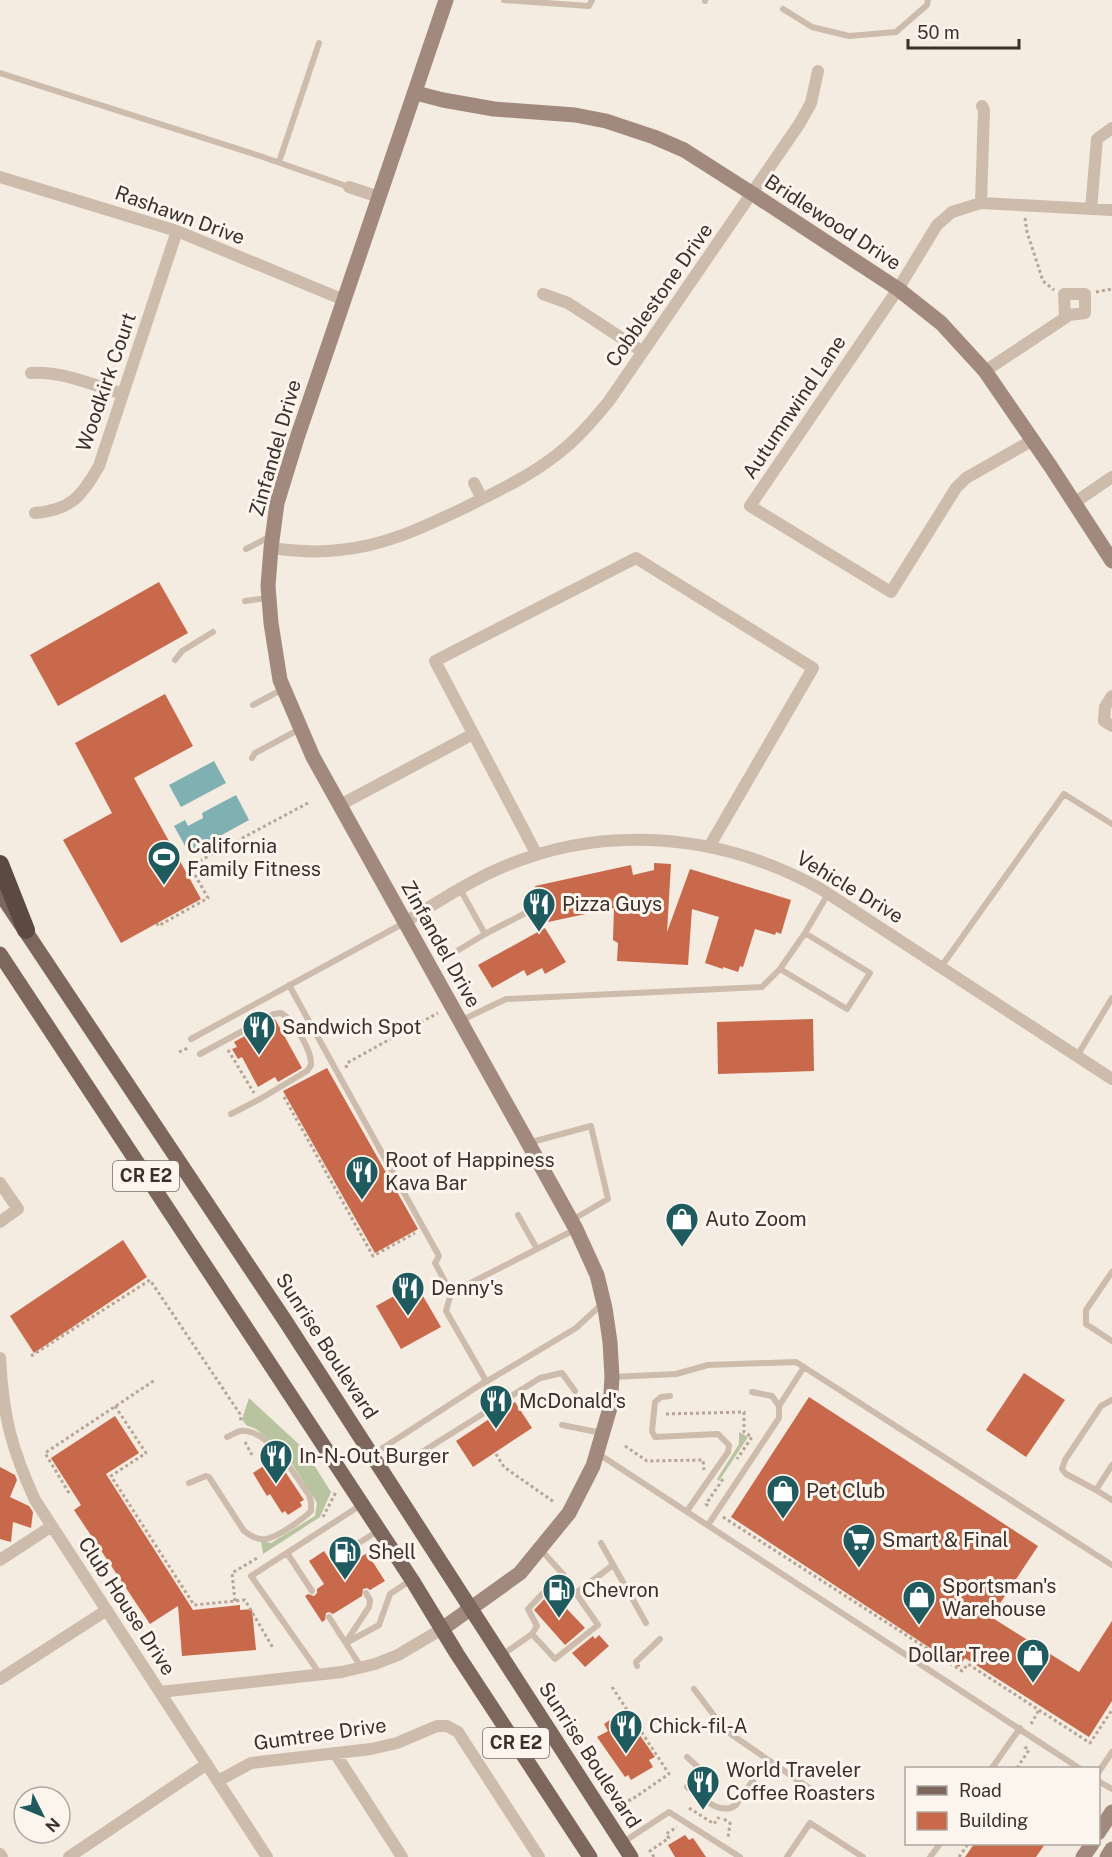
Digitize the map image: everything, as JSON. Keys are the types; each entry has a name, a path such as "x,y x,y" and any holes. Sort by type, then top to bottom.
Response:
{"highway":[{"path":"0,864 26,930"}],"main road":[{"name":"Sunrise Boulevard","path":"0,893 372,1455 631,1857"},
{"name":"CR E2","path":"0,954 379,1530 590,1857"}],"street":[{"name":"Zinfandel Drive","path":"160,1692 342,1672 398,1654 442,1629 520,1574 541,1550 569,1513 593,1466 610,1408 612,1377 610,1342 597,1275 574,1225 300,729 280,680 270,623 272,542 277,503 446,0"},
{"name":"Cobblestone Drive","path":"272,542 312,552 339,550 366,546 418,530 513,483 541,467 566,447 609,401 753,194 811,104 818,71"},
{"name":"Bridlewood Drive","path":"416,93 494,110 575,115 654,137 684,150 898,289 941,323 985,371 1112,561"},
{"path":"981,203 984,110 982,105"},
{"path":"1091,209 1098,139 1112,129"},
{"name":"Rashawn Drive","path":"0,177 177,231 344,300"},
{"path":"349,187 379,198"},
{"name":"Autumnwind Lane","path":"1033,440 966,478 956,488 891,592 750,506 898,289 937,225 952,212 981,203 1112,210"},
{"name":"Woodkirk Court","path":"35,513 53,512 67,506 87,487 99,466 177,231"},
{"path":"543,294 568,303 643,352"},
{"path":"985,371 1065,318 1069,315 1085,313 1085,294 1064,294 1065,318"},
{"path":"32,373 63,375 123,394"},
{"path":"1074,503 1112,477"},
{"path":"474,483 482,499"},
{"path":"537,855 435,661 636,558 813,668 709,847"},
{"path":"1112,696 1105,707 1104,721 1112,726"},
{"path":"340,805 473,734"},
{"name":"Vehicle Drive","path":"405,922 497,869 537,855 591,843 663,840 739,853 774,865 828,894 1112,1079"},
{"path":"0,1183 18,1209 0,1222"},
{"name":"Club House Drive","path":"0,1358 4,1437 35,1500 218,1781 261,1855"},
{"path":"0,1560 52,1526"},
{"path":"0,1679 107,1610"},
{"name":"Gumtree Drive","path":"218,1781 251,1763 371,1749 397,1743 437,1726 447,1726 458,1732 539,1857"},
{"path":"334,1753 402,1857"},
{"path":"69,1857 207,1764"},
{"path":"1100,1830 1112,1812"},
{"path":"1107,1857 1112,1849"}],"lane":[{"path":"504,0 589,6 592,0"},
{"path":"783,9 812,27 849,36 896,32 927,5 928,0"},
{"path":"279,162 319,43"},
{"path":"0,73 279,162 349,187"},
{"path":"246,549 272,542"},
{"path":"245,601 269,598"},
{"path":"175,660 182,651 213,632"},
{"path":"253,705 284,689"},
{"path":"252,758 255,753 300,729"},
{"path":"942,968 1064,794 1112,824"},
{"path":"460,889 484,934"},
{"path":"460,1022 506,999 762,987 780,969 828,894"},
{"path":"452,954 484,934 535,908"},
{"path":"193,1042 289,985 405,922"},
{"path":"780,969 847,1010 870,974 805,933"},
{"path":"289,985 439,1256 435,1263 451,1293 446,1311 485,1379 483,1383"},
{"path":"1077,1056 1112,998"},
{"path":"200,1054 274,1014 281,1013 288,1017 310,1055 311,1065 307,1071 231,1114"},
{"path":"451,1293 537,1249 608,1199 591,1126 528,1143"},
{"path":"518,1215 537,1249"},
{"path":"1112,1272 1086,1310 1086,1324 1112,1341"},
{"path":"372,1455 483,1383 576,1328 604,1302"},
{"path":"612,1377 676,1374 708,1365 796,1362 1112,1565"},
{"path":"708,1525 779,1418 779,1406 804,1367"},
{"path":"422,1452 540,1378 562,1373 575,1391"},
{"path":"752,1392 772,1396 779,1406"},
{"path":"670,1396 661,1397 655,1402 652,1431 655,1437 718,1434 729,1445 728,1452 687,1512"},
{"path":"1112,1400 1101,1406 1062,1468 1066,1474 1112,1500"},
{"path":"562,1425 603,1433"},
{"path":"189,1483 208,1477 244,1531 252,1537 268,1539 311,1511 311,1502 282,1456 257,1435 242,1432 227,1437"},
{"path":"597,1453 1078,1767"},
{"path":"1096,1490 1112,1465"},
{"path":"320,1674 251,1576 362,1504"},
{"path":"348,1565 345,1555 349,1549 379,1530"},
{"path":"601,1543 646,1623"},
{"path":"532,1634 555,1659 598,1625 562,1574 541,1550"},
{"path":"287,1552 312,1591"},
{"path":"576,1593 613,1565"},
{"path":"502,1656 532,1634 537,1626 528,1609 562,1574"},
{"path":"346,1643 379,1625 390,1594 411,1580"},
{"path":"346,1643 369,1607 370,1600 366,1593"},
{"path":"329,1617 361,1667"},
{"path":"637,1666 636,1662 660,1639"},
{"path":"694,1689 725,1730 825,1799"},
{"path":"993,1767 1020,1728"},
{"path":"1100,1770 1112,1752"},
{"path":"687,1757 700,1769"},
{"path":"687,1787 714,1806 723,1809 731,1808 767,1760"},
{"path":"622,1843 669,1812 740,1857"},
{"path":"787,1857 810,1823 863,1857"},
{"path":"930,1857 939,1845"}],"path":[{"path":"1026,205 1027,232 1042,281 1064,294"},
{"path":"157,923 158,926 208,898 190,866 308,803"},
{"path":"344,1083 347,1063 399,1032 438,1013"},
{"path":"223,1041 255,1094 263,1089 272,1097 281,1091 373,1256 415,1233"},
{"path":"179,1052 193,1042"},
{"path":"31,1356 150,1280 240,1414 244,1441 252,1455"},
{"path":"69,1493 45,1453 155,1380"},
{"path":"115,1406 147,1453 111,1476 194,1605 245,1600 273,1648"},
{"path":"666,1414 744,1412 744,1432 752,1437 733,1466"},
{"path":"625,1446 647,1461 703,1460 704,1474 720,1485"},
{"path":"496,1454 504,1467 554,1502"},
{"path":"726,1475 706,1504 962,1671 968,1664 1090,1743 1112,1710"},
{"path":"612,1687 669,1774 631,1800 622,1801 614,1806"},
{"path":"689,1808 714,1824 719,1816 730,1822 729,1837 725,1848"},
{"path":"654,1857 650,1851 669,1838 666,1834 679,1825"}],"green space":[{"path":"249,1398 304,1449 331,1492 320,1517 263,1554 261,1541 271,1543 315,1516 317,1503 285,1453 256,1429 246,1425 242,1419"},
{"path":"739,1432 748,1437 719,1481 717,1479 739,1444"}],"water":[{"path":"214,761 226,783 181,807 169,785"},
{"path":"236,795 249,820 189,853 174,826 185,820 188,826 203,818 202,813"}],"building":[{"path":"159,582 188,633 58,706 30,655"},
{"path":"165,694 193,746 134,778 201,899 121,943 63,840 112,813 75,743"},
{"path":"654,863 671,864 667,932 690,869 791,900 781,934 776,932 775,935 755,929 743,967 740,966 738,972 723,967 723,969 705,963 719,917 692,909 688,965 617,961 618,943 613,940 614,908 548,922 544,903 539,904 535,886 631,865 633,875 654,870"},
{"path":"545,928 566,962 545,974 542,968 527,976 524,970 492,988 478,965"},
{"path":"275,1019 302,1068 278,1082 275,1077 258,1087 242,1057 238,1059 232,1049 237,1047 234,1042"},
{"path":"813,1019 814,1071 718,1074 717,1022"},
{"path":"327,1068 418,1229 375,1253 283,1091"},
{"path":"123,1240 147,1277 34,1353 10,1316"},
{"name":"Denny's","path":"416,1284 441,1327 401,1349 376,1306"},
{"path":"1024,1373 1065,1400 1026,1457 986,1430"},
{"path":"809,1397 1038,1546 991,1617 1079,1672 1112,1621 1112,1701 1089,1737 965,1658 959,1667 731,1517"},
{"path":"515,1402 532,1428 473,1467 456,1441"},
{"path":"115,1416 139,1453 106,1474 193,1610 240,1605 240,1610 252,1609 256,1650 182,1656 178,1606 150,1624 74,1510 81,1505 51,1458"},
{"name":"In-N-Out Burger","path":"276,1458 304,1500 300,1502 302,1506 288,1515 285,1511 282,1513 270,1494 267,1496 253,1473"},
{"path":"0,1467 15,1475 17,1480 10,1497 29,1506 33,1512 31,1528 13,1522 11,1542 0,1539"},
{"path":"324,1551 338,1572 344,1568 351,1569 353,1562 367,1553 385,1581 370,1590 363,1589 362,1596 333,1614 326,1613 325,1620 322,1622 305,1596 308,1594 314,1596 317,1589 324,1584 309,1561"},
{"path":"551,1592 585,1628 565,1645 534,1610"},
{"path":"599,1635 609,1646 585,1667 572,1653 593,1636 595,1639"},
{"path":"623,1711 655,1757 649,1760 653,1767 631,1780 628,1775 625,1777 597,1737 608,1731 604,1724"},
{"path":"685,1835 689,1840 693,1838 706,1857 675,1857 668,1845"},
{"path":"973,1845 1044,1845 1036,1857 965,1857"}],"place":[{"name":"California Family Fitness","path":"164,886"},
{"name":"Pizza Guys","path":"539,933"},
{"name":"Sandwich Spot","path":"259,1056"},
{"name":"Root of Happiness Kava Bar","path":"362,1201"},
{"name":"Auto Zoom","path":"682,1248"},
{"name":"Denny's","path":"408,1317"},
{"name":"McDonald's","path":"496,1430"},
{"name":"In-N-Out Burger","path":"276,1485"},
{"name":"Pet Club","path":"783,1520"},
{"name":"Smart & Final","path":"859,1569"},
{"name":"Shell","path":"345,1581"},
{"name":"Chevron","path":"559,1619"},
{"name":"Sportsman's Warehouse","path":"919,1626"},
{"name":"Dollar Tree","path":"1033,1684"},
{"name":"Chick-fil-A","path":"626,1755"},
{"name":"World Traveler Coffee Roasters","path":"703,1811"}]}
